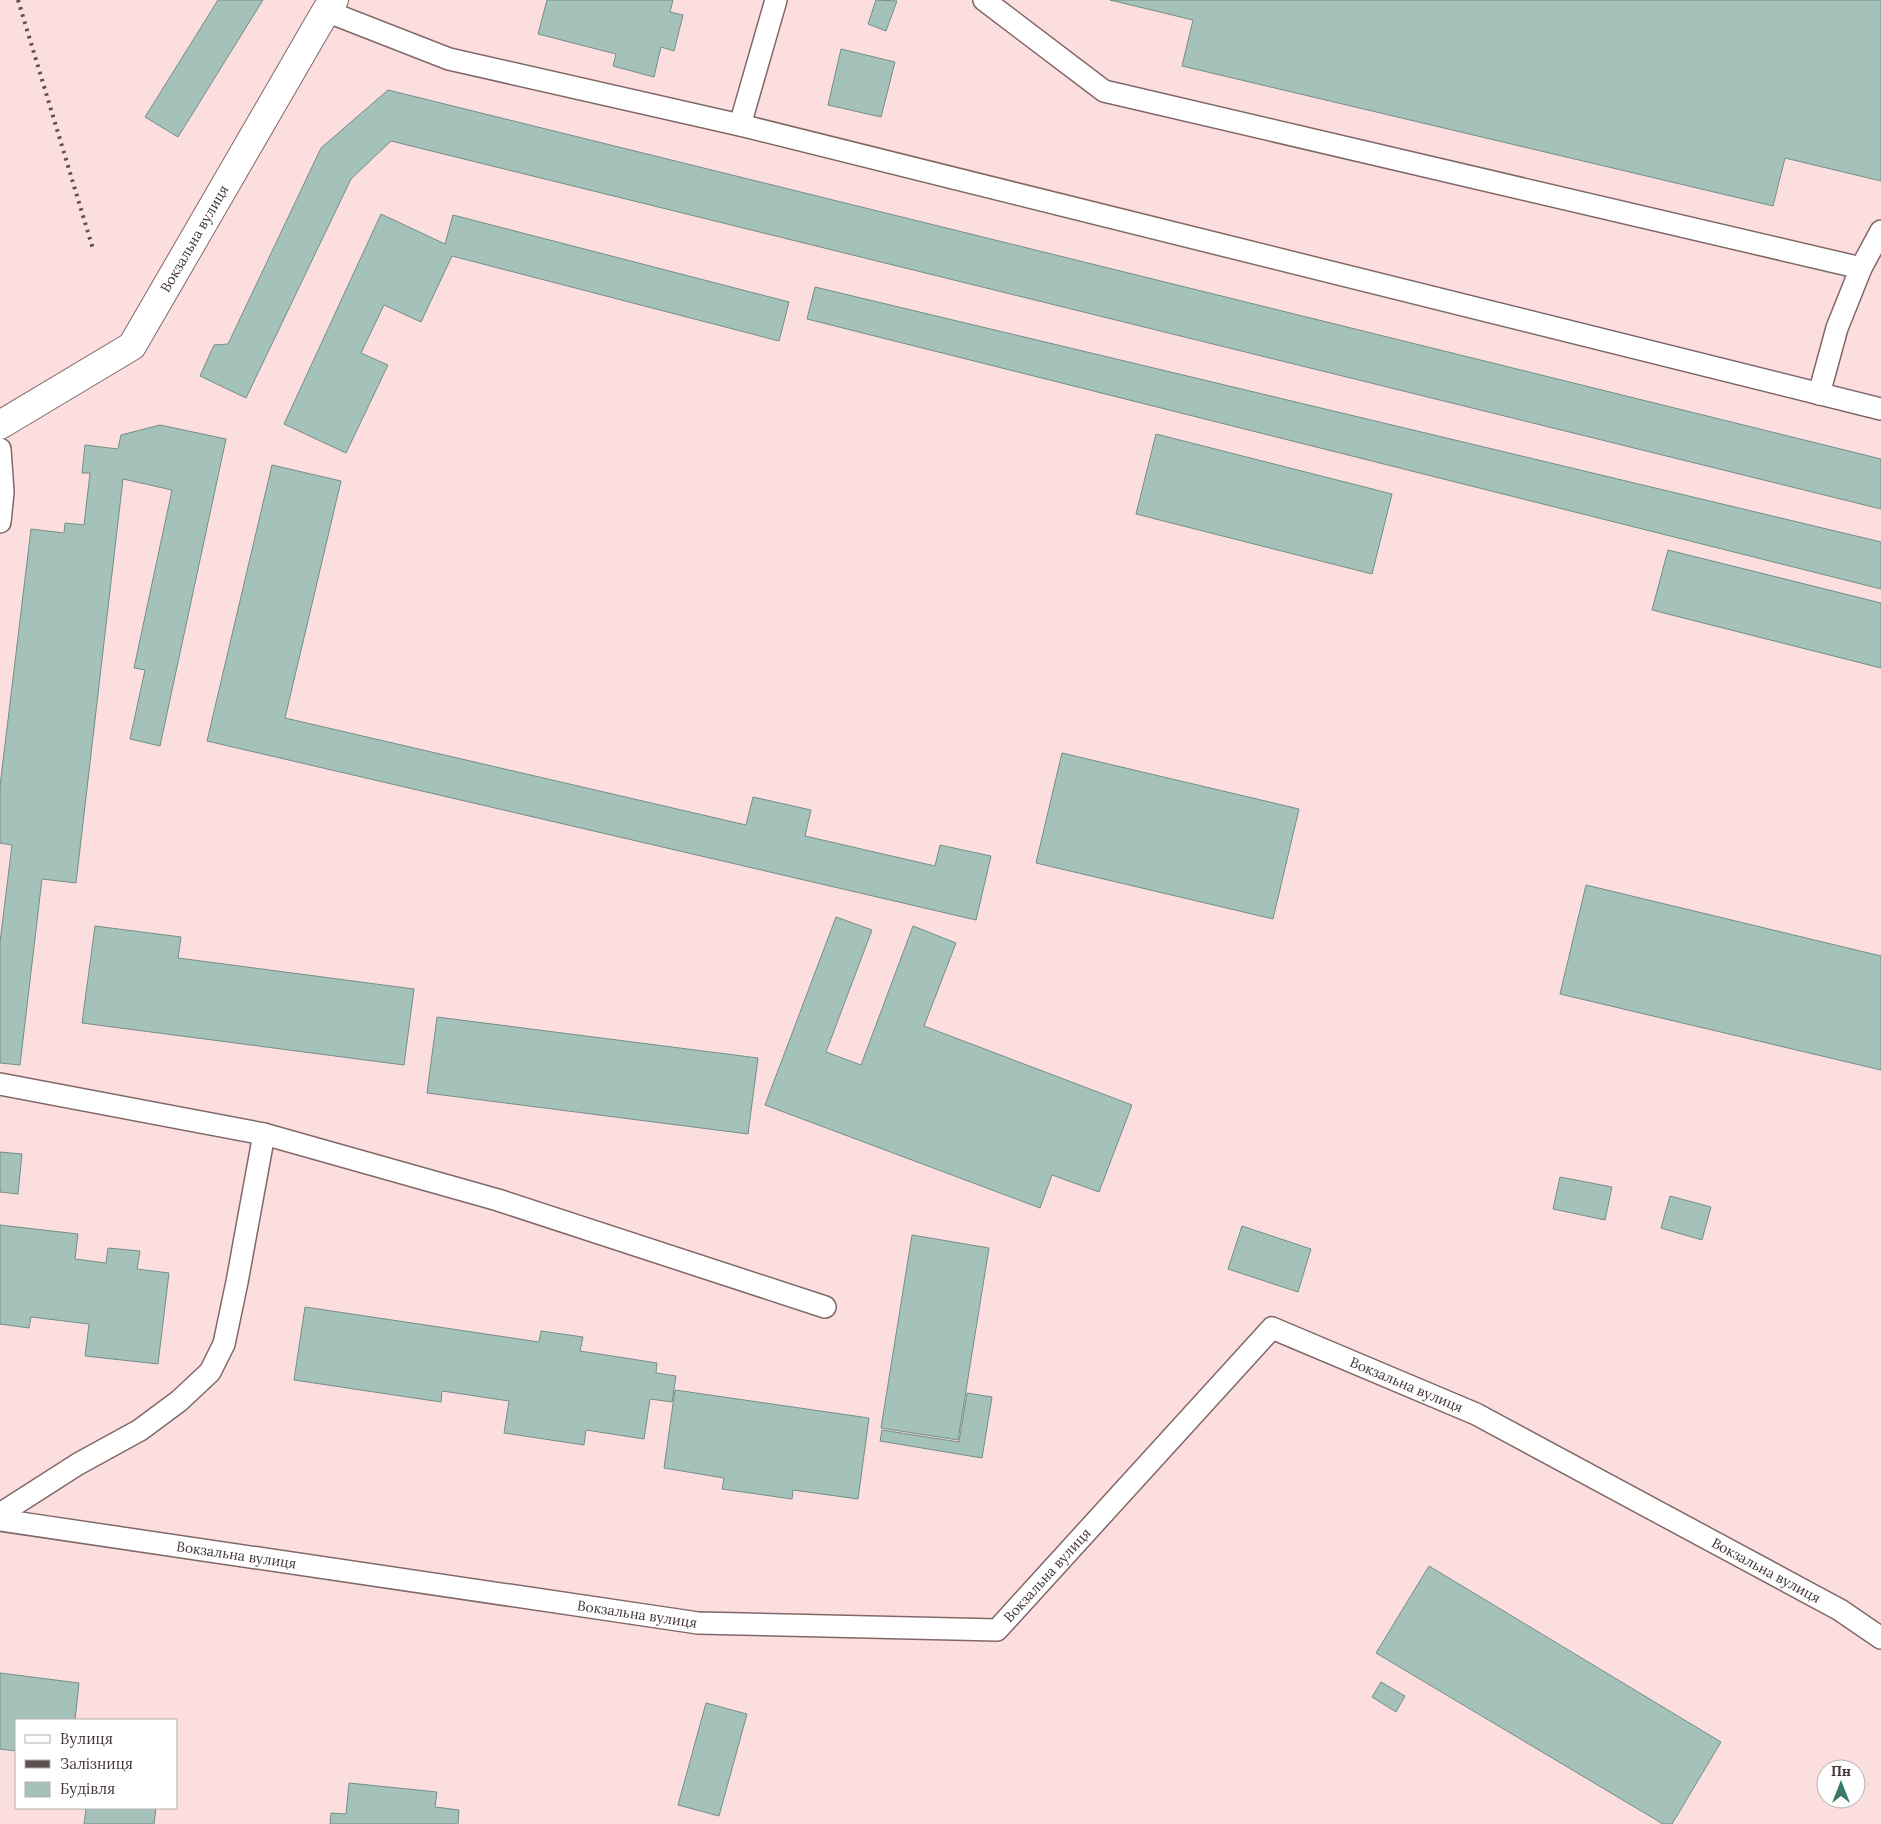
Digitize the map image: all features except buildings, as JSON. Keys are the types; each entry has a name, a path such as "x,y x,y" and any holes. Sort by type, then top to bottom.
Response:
{"street":[{"name":"Вокзальна вулиця","path":"0,425 132,346 330,6"}],"lane":[{"path":"740,125 776,0"},
{"path":"984,0 1104,91 1861,268"},
{"path":"330,6 449,59 740,125 1881,409"},
{"path":"1819,394 1837,328 1861,268 1881,231"},
{"path":"0,448 3,492 0,522"},
{"path":"0,1084 264,1134 498,1200 824,1307"},
{"path":"0,1514 78,1464 140,1430 179,1401 210,1372 224,1344 238,1282 264,1134"},
{"name":"Вокзальна вулиця","path":"0,1520 698,1624 997,1630 1272,1328 1476,1414 1840,1610 1881,1638"}],"railway":[{"path":"18,0 93,249"}]}
